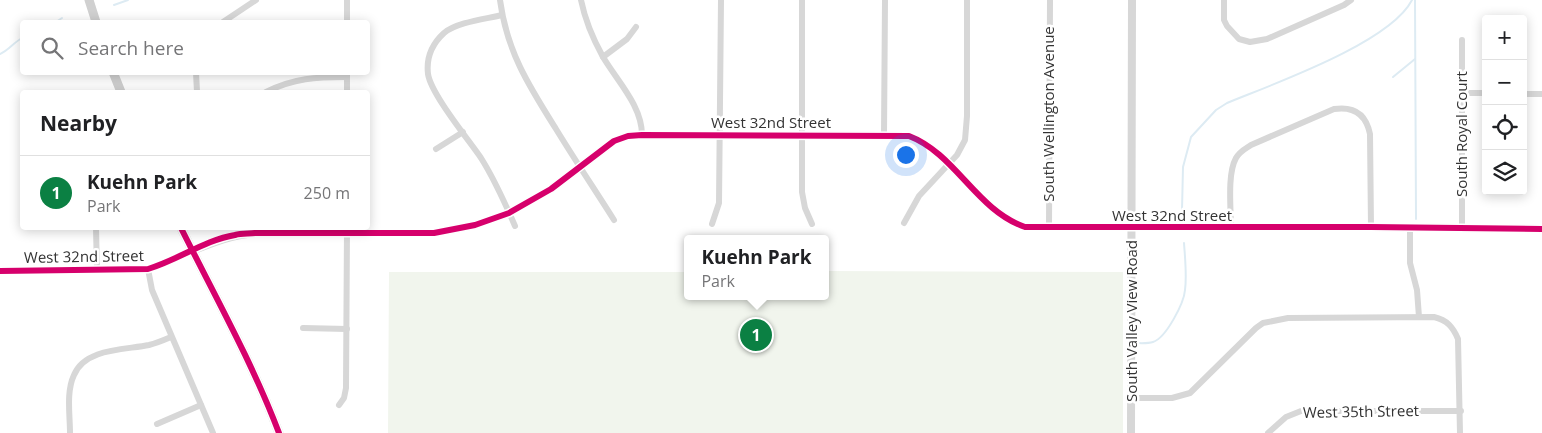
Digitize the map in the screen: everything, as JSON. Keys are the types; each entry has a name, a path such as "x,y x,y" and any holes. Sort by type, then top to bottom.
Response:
{"main road":[{"path":"89,0 95,20"},
{"path":"114,75 120,90"},
{"path":"182,230 228,316 279,433"}],"street":[{"path":"226,20 256,0"},
{"path":"346,0 347,20"},
{"path":"500,0 512,51 524,77 614,220"},
{"path":"580,0 589,29 603,57 638,112 642,123 642,136"},
{"path":"712,224 719,203 721,0"},
{"path":"802,0 802,192 805,208 812,224"},
{"path":"884,135 885,0"},
{"path":"904,223 919,196 962,147 966,133 967,0"},
{"name":"South Wellington Avenue","path":"1049,228 1050,0"},
{"name":"South Valley View Road","path":"1132,0 1132,433"},
{"path":"1224,0 1224,20 1227,26 1239,38 1250,42 1267,39 1344,5 1351,0"},
{"path":"502,15 449,29 436,41 429,54 428,72 429,78 442,101 497,184 515,226"},
{"path":"603,57 627,39 636,27"},
{"name":"South Royal Court","path":"1462,40 1462,228"},
{"path":"196,75 197,90"},
{"path":"270,90 304,78 347,75 347,90"},
{"path":"1463,93 1482,93"},
{"path":"1527,94 1542,94"},
{"path":"1231,228 1232,172 1240,152 1251,145 1340,108 1358,112 1369,126 1371,227"},
{"path":"436,149 463,132"},
{"name":"West 32nd Street","path":"0,271 148,269 162,265 192,250 255,230 347,230 434,233 475,225 509,213 552,189 614,141 628,136 909,136 920,140 949,164 993,210 1008,221 1025,227 1542,229"},
{"path":"1410,228 1410,263 1417,290 1419,317"},
{"path":"96,230 97,270"},
{"path":"339,405 344,398 346,388 347,230"},
{"path":"148,269 152,290 213,433"},
{"path":"1132,398 1172,398 1190,393 1248,334 1263,323 1270,321 1288,318 1439,318 1448,322 1454,330 1459,344 1460,433"},
{"path":"304,328 347,329"},
{"path":"70,433 70,392 74,374 84,362 99,353 151,344 171,337"},
{"path":"157,424 201,405"},
{"name":"West 35th Street","path":"1268,433 1286,417 1301,411 1461,411"}],"shaded area":[{"path":"829,271 1123,272 1123,433 388,433 389,272 684,272 684,300 829,300"}],"waterway":[{"path":"114,5 128,0"},
{"path":"1182,210 1183,167 1191,137 1216,110 1227,103 1300,73 1356,46 1380,32 1400,16 1412,0"},
{"path":"1415,0 1416,219"},
{"path":"0,54 20,39"},
{"path":"1393,77 1415,59"},
{"path":"1133,343 1148,343 1158,339 1169,327 1178,311 1186,284 1184,243"}],"cycle path":[{"path":"0,271 148,269 213,241 240,234 434,233 475,225 509,213 551,189 614,141 628,136 642,135 909,136 925,144 940,155 993,208 1008,219 1025,227 1542,229"},
{"path":"182,230 245,355 279,433"}],"place":[{"name":"Kuehn Park","path":"756,335"}]}
